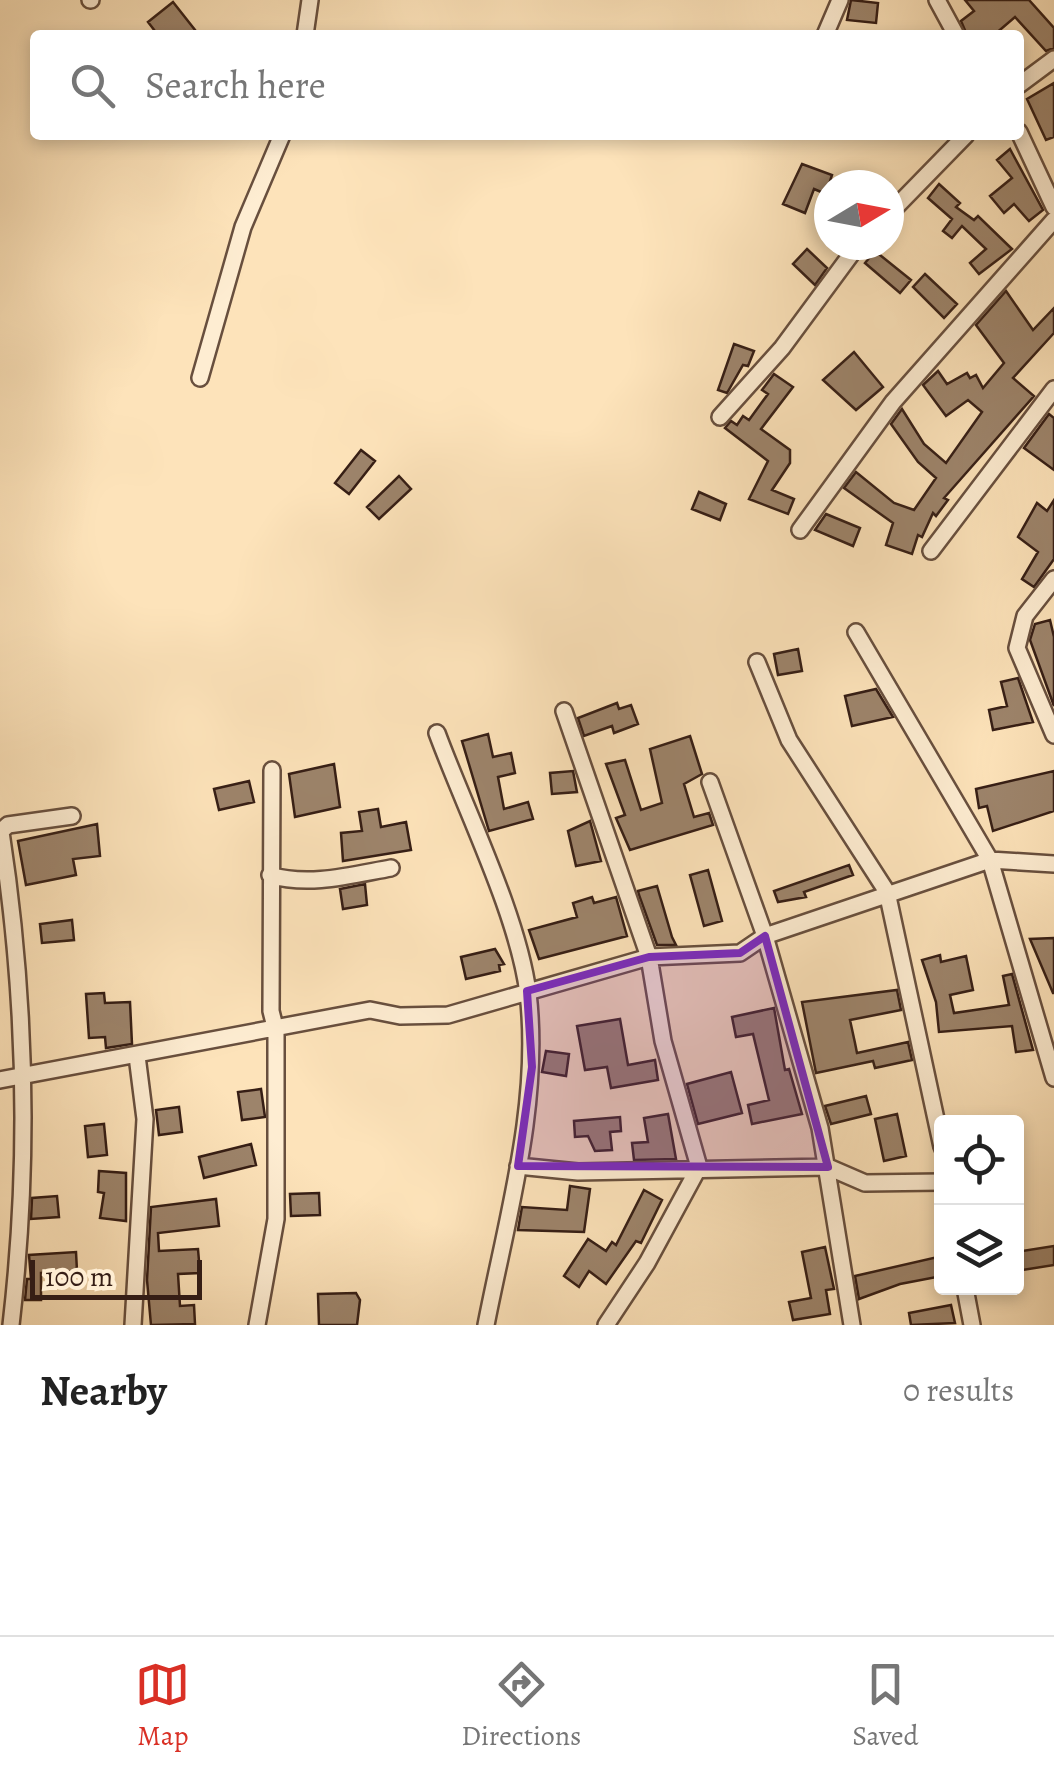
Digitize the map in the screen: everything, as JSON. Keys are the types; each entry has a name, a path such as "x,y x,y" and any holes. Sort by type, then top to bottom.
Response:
{"street":[{"path":"306,30 310,0"},
{"path":"827,30 840,0"},
{"path":"940,2 954,30"},
{"path":"1024,82 1054,59"},
{"path":"200,378 250,209 280,140"},
{"path":"904,199 961,140"},
{"path":"1023,140 1054,207"},
{"path":"800,530 894,402 1054,220"},
{"path":"720,418 782,348 847,260"},
{"path":"931,551 1054,389"},
{"path":"1054,579 1025,616 1017,648 1054,735"},
{"path":"856,632 990,860 1054,1078"},
{"path":"758,662 789,740 887,892 935,1115"},
{"path":"564,711 649,957 663,1041 699,1166 647,1263 606,1325"},
{"path":"437,733 514,935 528,991 532,1067 518,1166 486,1325"},
{"path":"256,1325 276,1219 276,1031 271,1011 272,770"},
{"path":"710,782 765,936 828,1168 852,1325"},
{"path":"11,1325 24,1186 23,1077 0,832 8,825 72,816"},
{"path":"0,1080 276,1031 370,1010 400,1016 448,1015 649,957 740,953 765,936 990,860 1054,864"},
{"path":"270,875 287,880 332,878 390,868"},
{"path":"134,1325 146,1120 137,1056"},
{"path":"518,1166 578,1172 699,1166 828,1168 842,1177 865,1183 934,1182"},
{"path":"966,1295 972,1325"}],"highlighted area":[{"path":"765,936 828,1167 518,1166 532,1067 527,991 649,957 740,953"}],"building":[{"path":"851,0 878,3 876,23 847,20"},
{"path":"965,0 1029,0 1054,28 1054,48 1046,51 1015,17 1000,30 965,30 961,21 974,11"},
{"path":"173,2 195,30 154,30 148,22"},
{"path":"1054,83 1054,137 1046,140 1027,99"},
{"path":"1010,149 1043,210 1029,221 1014,204 1004,213 990,196 1012,178 997,160"},
{"path":"802,164 818,170 814,170 814,189 805,213 783,204"},
{"path":"939,184 960,203 956,207 974,220 978,216 1012,249 979,274 970,263 986,249 962,226 952,238 943,231 952,219 928,198"},
{"path":"807,249 814,260 827,268 815,285 793,264"},
{"path":"886,260 911,280 900,293 865,263"},
{"path":"925,274 957,304 944,318 913,287"},
{"path":"1006,291 1033,330 1054,308 1054,333 1013,378 1034,396 944,498 948,500 936,516 933,513 922,537 918,535 912,554 886,545 893,523 844,488 856,472 894,503 914,510 936,478 918,462 891,424 902,409 924,444 946,463 982,412 968,400 946,416 923,385 938,371 947,384 967,373 970,378 976,375 983,388 1004,363 976,325"},
{"path":"734,344 754,351 748,366 743,365 727,393 718,390"},
{"path":"854,352 883,387 856,410 823,380"},
{"path":"774,374 793,387 761,429 790,450 790,463 772,490 794,499 788,514 749,499 768,461 725,428 731,421 737,425 743,416 749,420 768,394 762,390"},
{"path":"1049,414 1054,418 1054,470 1024,448"},
{"path":"361,450 375,461 349,494 335,483"},
{"path":"399,476 411,489 379,519 367,507"},
{"path":"699,492 726,504 720,520 692,509"},
{"path":"1054,500 1054,559 1034,587 1022,579 1038,552 1018,537 1037,503 1047,511"},
{"path":"826,514 860,528 853,546 815,530"},
{"path":"1050,620 1054,637 1054,706 1030,640 1035,624"},
{"path":"798,649 802,671 778,675 774,654"},
{"path":"1018,678 1033,722 993,730 989,710 1007,706 1001,682"},
{"path":"876,689 893,717 852,726 845,696"},
{"path":"617,703 619,709 631,705 638,724 614,733 612,726 584,736 578,718"},
{"path":"488,734 493,757 511,753 515,773 498,777 504,809 528,802 533,819 489,831 462,741"},
{"path":"690,736 702,774 684,784 694,817 709,813 713,825 630,850 616,818 625,815 606,764 625,760 641,810 662,803 650,749"},
{"path":"334,764 340,807 295,817 289,774"},
{"path":"573,771 577,792 552,794 550,773"},
{"path":"1054,771 1054,811 993,831 987,806 979,808 976,789"},
{"path":"249,781 254,802 219,810 214,789"},
{"path":"378,809 381,827 406,822 411,850 343,861 341,833 362,831 359,812"},
{"path":"590,821 601,861 576,866 568,831"},
{"path":"97,824 100,856 73,859 76,875 26,885 18,841"},
{"path":"849,865 853,875 804,892 806,897 778,902 774,891"},
{"path":"708,870 722,921 704,926 690,875"},
{"path":"365,884 367,905 343,909 340,889"},
{"path":"657,886 676,945 657,945 639,895 638,891"},
{"path":"592,897 594,903 616,897 627,936 539,959 529,930 577,917 573,903"},
{"path":"72,920 74,940 42,943 40,924"},
{"path":"1054,938 1054,993 1053,993 1030,939"},
{"path":"495,949 504,964 499,965 500,971 466,979 461,957"},
{"path":"940,955 941,962 966,956 973,990 950,995 954,1013 1009,1005 1003,976 1012,974 1033,1050 1016,1052 1012,1026 939,1032 936,1002 922,960"},
{"path":"897,990 901,1010 850,1020 857,1053 908,1042 912,1060 875,1068 873,1061 816,1073 802,1002"},
{"path":"104,993 105,1003 130,1002 132,1044 106,1048 105,1037 89,1038 86,994"},
{"path":"774,1008 785,1070 789,1069 802,1114 752,1124 748,1105 769,1100 753,1034 736,1037 732,1017"},
{"path":"620,1019 628,1065 655,1060 658,1080 611,1088 607,1067 585,1070 577,1026"},
{"path":"546,1051 569,1054 566,1076 542,1072"},
{"path":"731,1072 742,1113 698,1124 687,1084"},
{"path":"261,1089 265,1117 242,1120 238,1092"},
{"path":"866,1096 871,1114 831,1124 825,1106"},
{"path":"179,1107 182,1132 159,1135 156,1110"},
{"path":"668,1114 676,1159 634,1160 632,1143 648,1142 644,1118"},
{"path":"897,1114 906,1156 884,1161 875,1119"},
{"path":"620,1117 621,1131 610,1132 612,1150 595,1151 588,1136 575,1137 574,1121"},
{"path":"104,1124 107,1155 88,1157 85,1126"},
{"path":"251,1144 256,1165 204,1178 199,1157"},
{"path":"99,1171 126,1173 126,1221 100,1218 104,1193 98,1192"},
{"path":"570,1186 590,1189 584,1232 518,1230 522,1207 567,1210"},
{"path":"644,1190 662,1200 641,1243 636,1241 606,1284 589,1271 579,1287 564,1276 588,1239 606,1251 612,1242 616,1245"},
{"path":"319,1193 320,1215 291,1216 290,1194"},
{"path":"57,1196 59,1217 31,1219 32,1198"},
{"path":"216,1199 219,1226 158,1233 159,1251 198,1249 200,1273 178,1274 180,1306 194,1305 195,1324 151,1325 147,1280 151,1207"},
{"path":"1054,1246 1054,1265 1024,1270 1024,1251"},
{"path":"825,1247 834,1289 826,1290 830,1314 793,1320 789,1302 811,1298 802,1252"},
{"path":"76,1252 77,1271 41,1273 41,1300 25,1300 27,1279 31,1279 29,1255"},
{"path":"934,1258 934,1278 900,1284 859,1299 855,1276"},
{"path":"356,1293 360,1300 357,1325 319,1325 318,1294"},
{"path":"951,1305 955,1323 911,1325 909,1313"}]}
